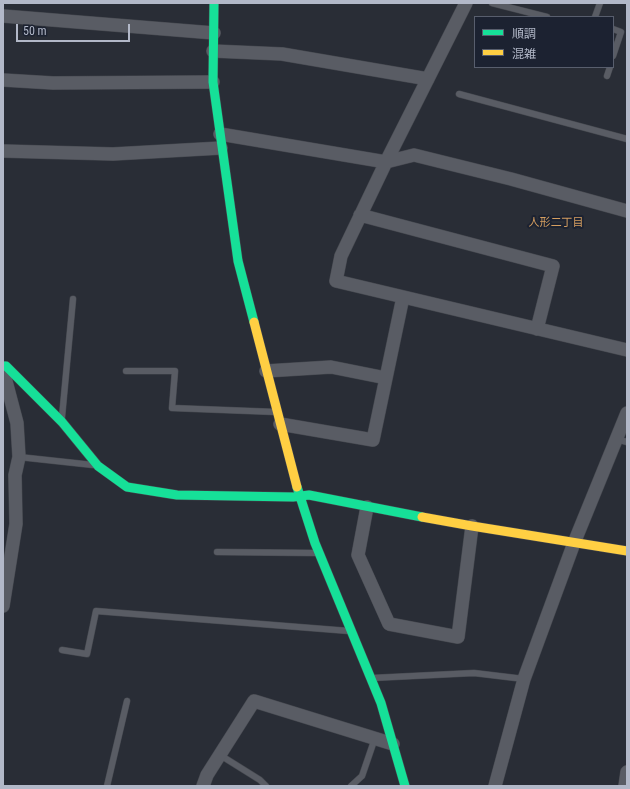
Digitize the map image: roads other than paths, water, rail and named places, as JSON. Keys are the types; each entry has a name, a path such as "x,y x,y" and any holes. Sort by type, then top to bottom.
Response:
{"street":[{"path":"214,3 213,82 221,148 238,261 299,495 319,553 381,703 404,786"},
{"path":"466,3 386,162 341,256 336,281 627,350"},
{"path":"3,16 214,33"},
{"path":"214,51 282,54 428,79"},
{"path":"3,80 53,83 213,82"},
{"path":"220,134 386,162 414,155 511,179 627,211"},
{"path":"3,151 114,154 221,148"},
{"path":"360,216 553,266 537,329"},
{"path":"279,418 373,440 403,297"},
{"path":"3,366 6,366 62,422 98,466 127,487 177,495 293,497 299,495 309,495 472,526 627,551"},
{"path":"266,371 331,367 386,378"},
{"path":"3,370 17,423 19,457 15,475 16,524 3,606"},
{"path":"495,786 524,679 574,542 621,440 627,413"},
{"path":"367,506 358,554 389,624 458,637 472,526"},
{"path":"203,786 207,775 254,701 393,744"}],"lane":[{"path":"492,3 543,16"},
{"path":"595,16 600,3"},
{"path":"614,29 621,32 614,53"},
{"path":"607,76 610,68"},
{"path":"459,94 627,139"},
{"path":"62,422 74,299"},
{"path":"126,371 175,371 172,408 279,418"},
{"path":"19,457 98,466"},
{"path":"217,552 319,553"},
{"path":"62,650 87,654 96,610 352,631"},
{"path":"371,678 474,673 524,679"},
{"path":"108,786 127,700"},
{"path":"350,786 362,776 375,738"},
{"path":"220,755 260,780 266,786"}],"district":[{"name":"人形二丁目","path":"556,223"}]}
